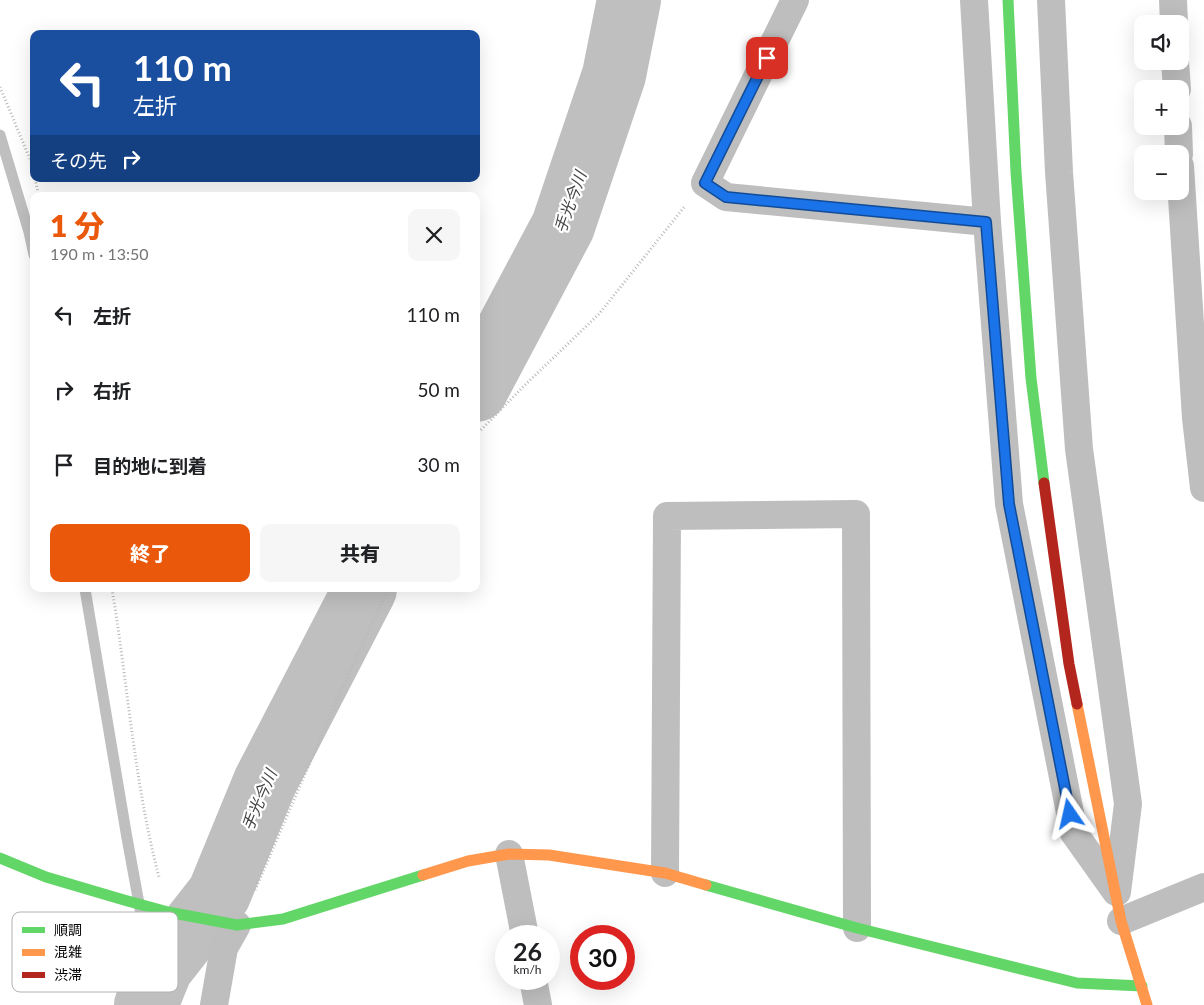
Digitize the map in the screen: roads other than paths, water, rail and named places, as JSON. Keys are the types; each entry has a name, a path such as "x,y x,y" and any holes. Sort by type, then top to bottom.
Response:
{"street":[{"path":"795,0 705,183 726,197 986,222"},
{"path":"974,0 986,222 1011,514 1074,833 1117,894"},
{"path":"1008,0 1016,172 1030,378 1056,576 1069,664 1122,921 1147,1005"},
{"path":"1051,0 1059,172 1079,449 1128,804 1117,894"},
{"path":"1173,0 1174,15"},
{"path":"1182,200 1196,418 1204,488"},
{"path":"665,873 667,516 856,514 857,928"},
{"path":"509,854 523,925"},
{"path":"178,914 230,924 282,919 468,861 509,854 549,855 665,873 857,928 1077,983 1142,986"},
{"path":"0,858 46,877 168,912"},
{"path":"1122,921 1204,886"},
{"path":"214,1005 230,924"},
{"path":"535,990 538,1005"}],"waterway":[{"name":"手光今川","path":"480,382 563,226 614,75 629,0"},
{"path":"0,135 30,237"},
{"path":"86,592 141,912"},
{"name":"手光今川","path":"178,946 219,894 265,782 363,592"},
{"name":"手光今川","path":"146,1005 151,992"}]}
